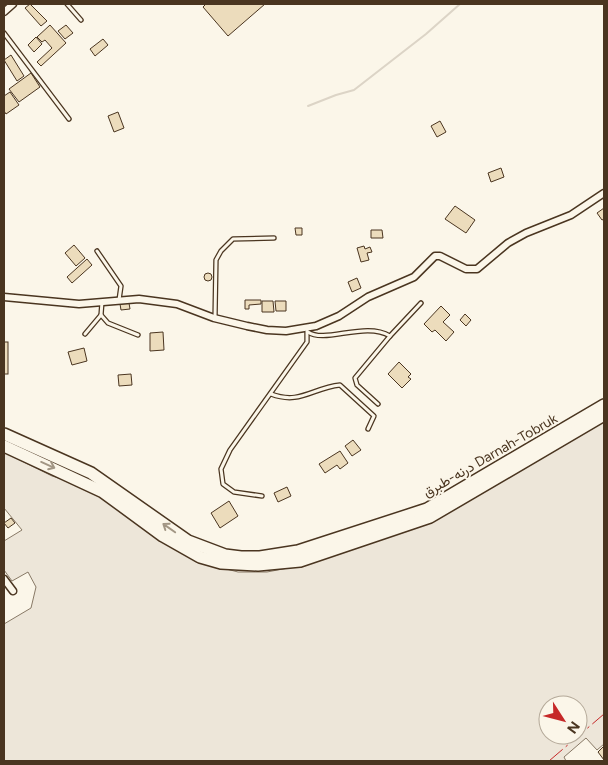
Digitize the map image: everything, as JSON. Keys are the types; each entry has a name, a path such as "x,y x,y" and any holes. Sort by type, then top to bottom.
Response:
{"highway":[{"name":"درنه-طبرق Darnah-Tobruk","path":"4,434 91,473 188,541 225,555 260,557 298,551 427,509 604,405"},
{"name":"درنه-طبرق Darnah-Tobruk","path":"4,446 103,492 163,536 200,557 230,564 258,565 300,561 430,517 604,415"}],"street":[{"path":"4,12 13,4"},
{"path":"4,297 66,304 139,298 177,304 214,318 267,330 305,330 339,316 368,297 414,277 435,256 440,256 466,269 477,269 508,243 526,232 571,215 604,193"},
{"path":"4,579 13,591"}],"lane":[{"path":"66,4 81,20"},
{"path":"4,33 69,119"},
{"path":"214,318 216,260 221,251 233,239 274,238"},
{"path":"97,251 121,286 119,300"},
{"path":"85,334 101,315 102,302"},
{"path":"378,404 357,385 355,378 421,303"},
{"path":"101,315 108,323 138,335"},
{"path":"305,330 311,334 328,334 373,329 390,336"},
{"path":"262,496 234,492 222,484 221,468 230,450 307,342 305,330"},
{"path":"270,394 285,399 303,398 322,387 340,385 374,416 368,429"}],"shaded area":[{"path":"604,418 604,744 597,750 588,740 588,695 538,695 538,745 578,745 564,757 566,761 4,761 4,624 31,608 36,587 28,572 12,581 4,570 4,541 22,530 4,508 4,452 52,476 85,486 207,564 238,572 267,572 293,567"}],"building":[{"path":"30,4 47,21 41,26 25,8"},
{"path":"206,4 265,4 228,36 203,7"},
{"path":"50,25 66,43 41,66 37,62 52,48 45,40 42,42 37,37"},
{"path":"66,25 73,33 65,39 58,31"},
{"path":"36,37 42,44 34,52 28,45"},
{"path":"103,39 108,45 95,56 90,49"},
{"path":"11,55 24,76 17,81 4,60"},
{"path":"31,73 40,87 19,102 9,89"},
{"path":"10,92 19,105 6,114 4,111 4,96"},
{"path":"118,112 124,128 114,132 108,116"},
{"path":"440,121 446,132 437,137 431,126"},
{"path":"501,168 504,177 491,182 488,173"},
{"path":"455,206 475,220 466,233 445,219"},
{"path":"604,208 604,219 602,220 597,213"},
{"path":"295,228 302,228 302,235 296,235"},
{"path":"371,230 382,230 383,238 371,238"},
{"path":"74,245 85,258 76,266 65,253"},
{"path":"364,246 365,249 370,247 372,252 367,253 369,260 361,262 357,248"},
{"path":"87,259 92,265 72,283 67,277"},
{"path":"208,273 212,277 208,281 204,277"},
{"path":"357,278 361,288 352,292 348,282"},
{"path":"245,300 261,300 261,304 249,305 249,309 245,309"},
{"path":"262,301 273,301 274,312 262,312"},
{"path":"275,301 286,301 286,311 276,311"},
{"path":"129,303 130,309 121,310 120,304"},
{"path":"441,306 450,315 443,322 454,332 446,341 435,330 432,332 424,324"},
{"path":"465,314 471,320 466,326 460,320"},
{"path":"163,332 164,350 150,351 150,333"},
{"path":"4,342 8,342 8,374 4,374"},
{"path":"84,348 87,361 72,365 68,352"},
{"path":"399,362 411,374 408,377 411,379 402,388 388,374"},
{"path":"131,374 132,385 119,386 118,375"},
{"path":"353,440 361,450 352,456 345,446"},
{"path":"340,451 348,463 340,469 337,465 325,473 319,464"},
{"path":"287,487 291,496 278,502 274,493"},
{"path":"229,501 238,516 220,528 211,513"},
{"path":"11,518 15,523 8,528 4,523"},
{"path":"604,746 604,760 598,752"}],"waterway":[{"path":"308,106 354,90 426,34 460,4"}],"power":[{"path":"549,761 604,714"}]}
